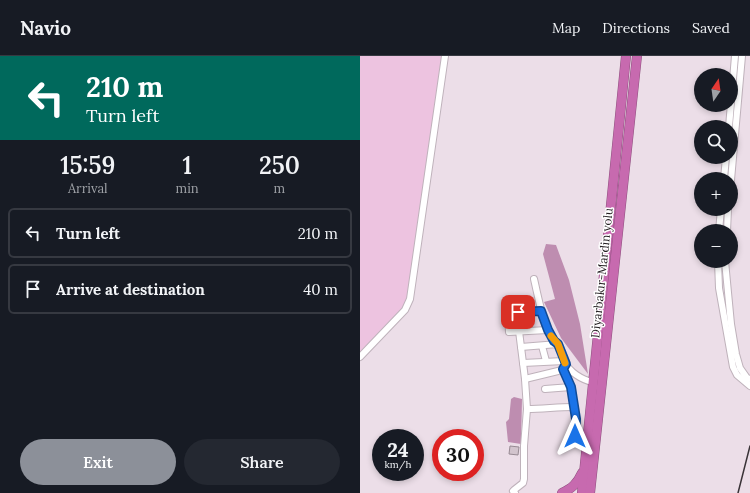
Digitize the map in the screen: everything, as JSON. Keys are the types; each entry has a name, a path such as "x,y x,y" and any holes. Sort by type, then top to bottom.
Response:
{"highway":[{"name":"Diyarbakır-Mardin yolu","path":"582,493 626,56"},
{"name":"Diyarbakır-Mardin yolu","path":"590,493 637,56"},
{"path":"562,493 571,489 577,484 582,474 586,459"}],"street":[{"path":"360,357 405,310 410,299 445,56"},
{"path":"730,120 735,56"},
{"path":"732,172 742,56"},
{"path":"718,268 719,288 733,367 737,375 750,386"},
{"path":"726,268 731,324 736,354 740,368 750,380"},
{"path":"534,279 541,311 548,330 554,341 558,344 571,387 576,419 575,436"},
{"path":"507,302 509,332 548,330"},
{"path":"507,312 541,311"},
{"path":"515,493 513,491 523,483 524,479 524,446 527,409 519,331"},
{"path":"521,347 558,344"},
{"path":"542,346 546,362"},
{"path":"523,363 546,362 564,365 582,379 593,382"},
{"path":"525,379 564,365"},
{"path":"545,389 571,387"},
{"path":"527,409 573,407"}],"shaded area":[{"path":"360,56 442,56 409,294 400,311 388,326 360,353"},
{"path":"546,244 556,245 569,280 580,324 588,374 561,338 544,302 555,299 543,254"},
{"path":"514,397 522,399 521,444 508,442 506,422 509,419 511,399"}],"building":[{"path":"510,446 519,447 518,455 509,454"}],"railway":[{"path":"738,493 750,446"}],"slow traffic":[{"path":"551,336 558,344 565,363"}],"route":[{"path":"518,312 541,311 552,338 561,350 566,364 563,369 571,387 576,419 575,436"}]}
